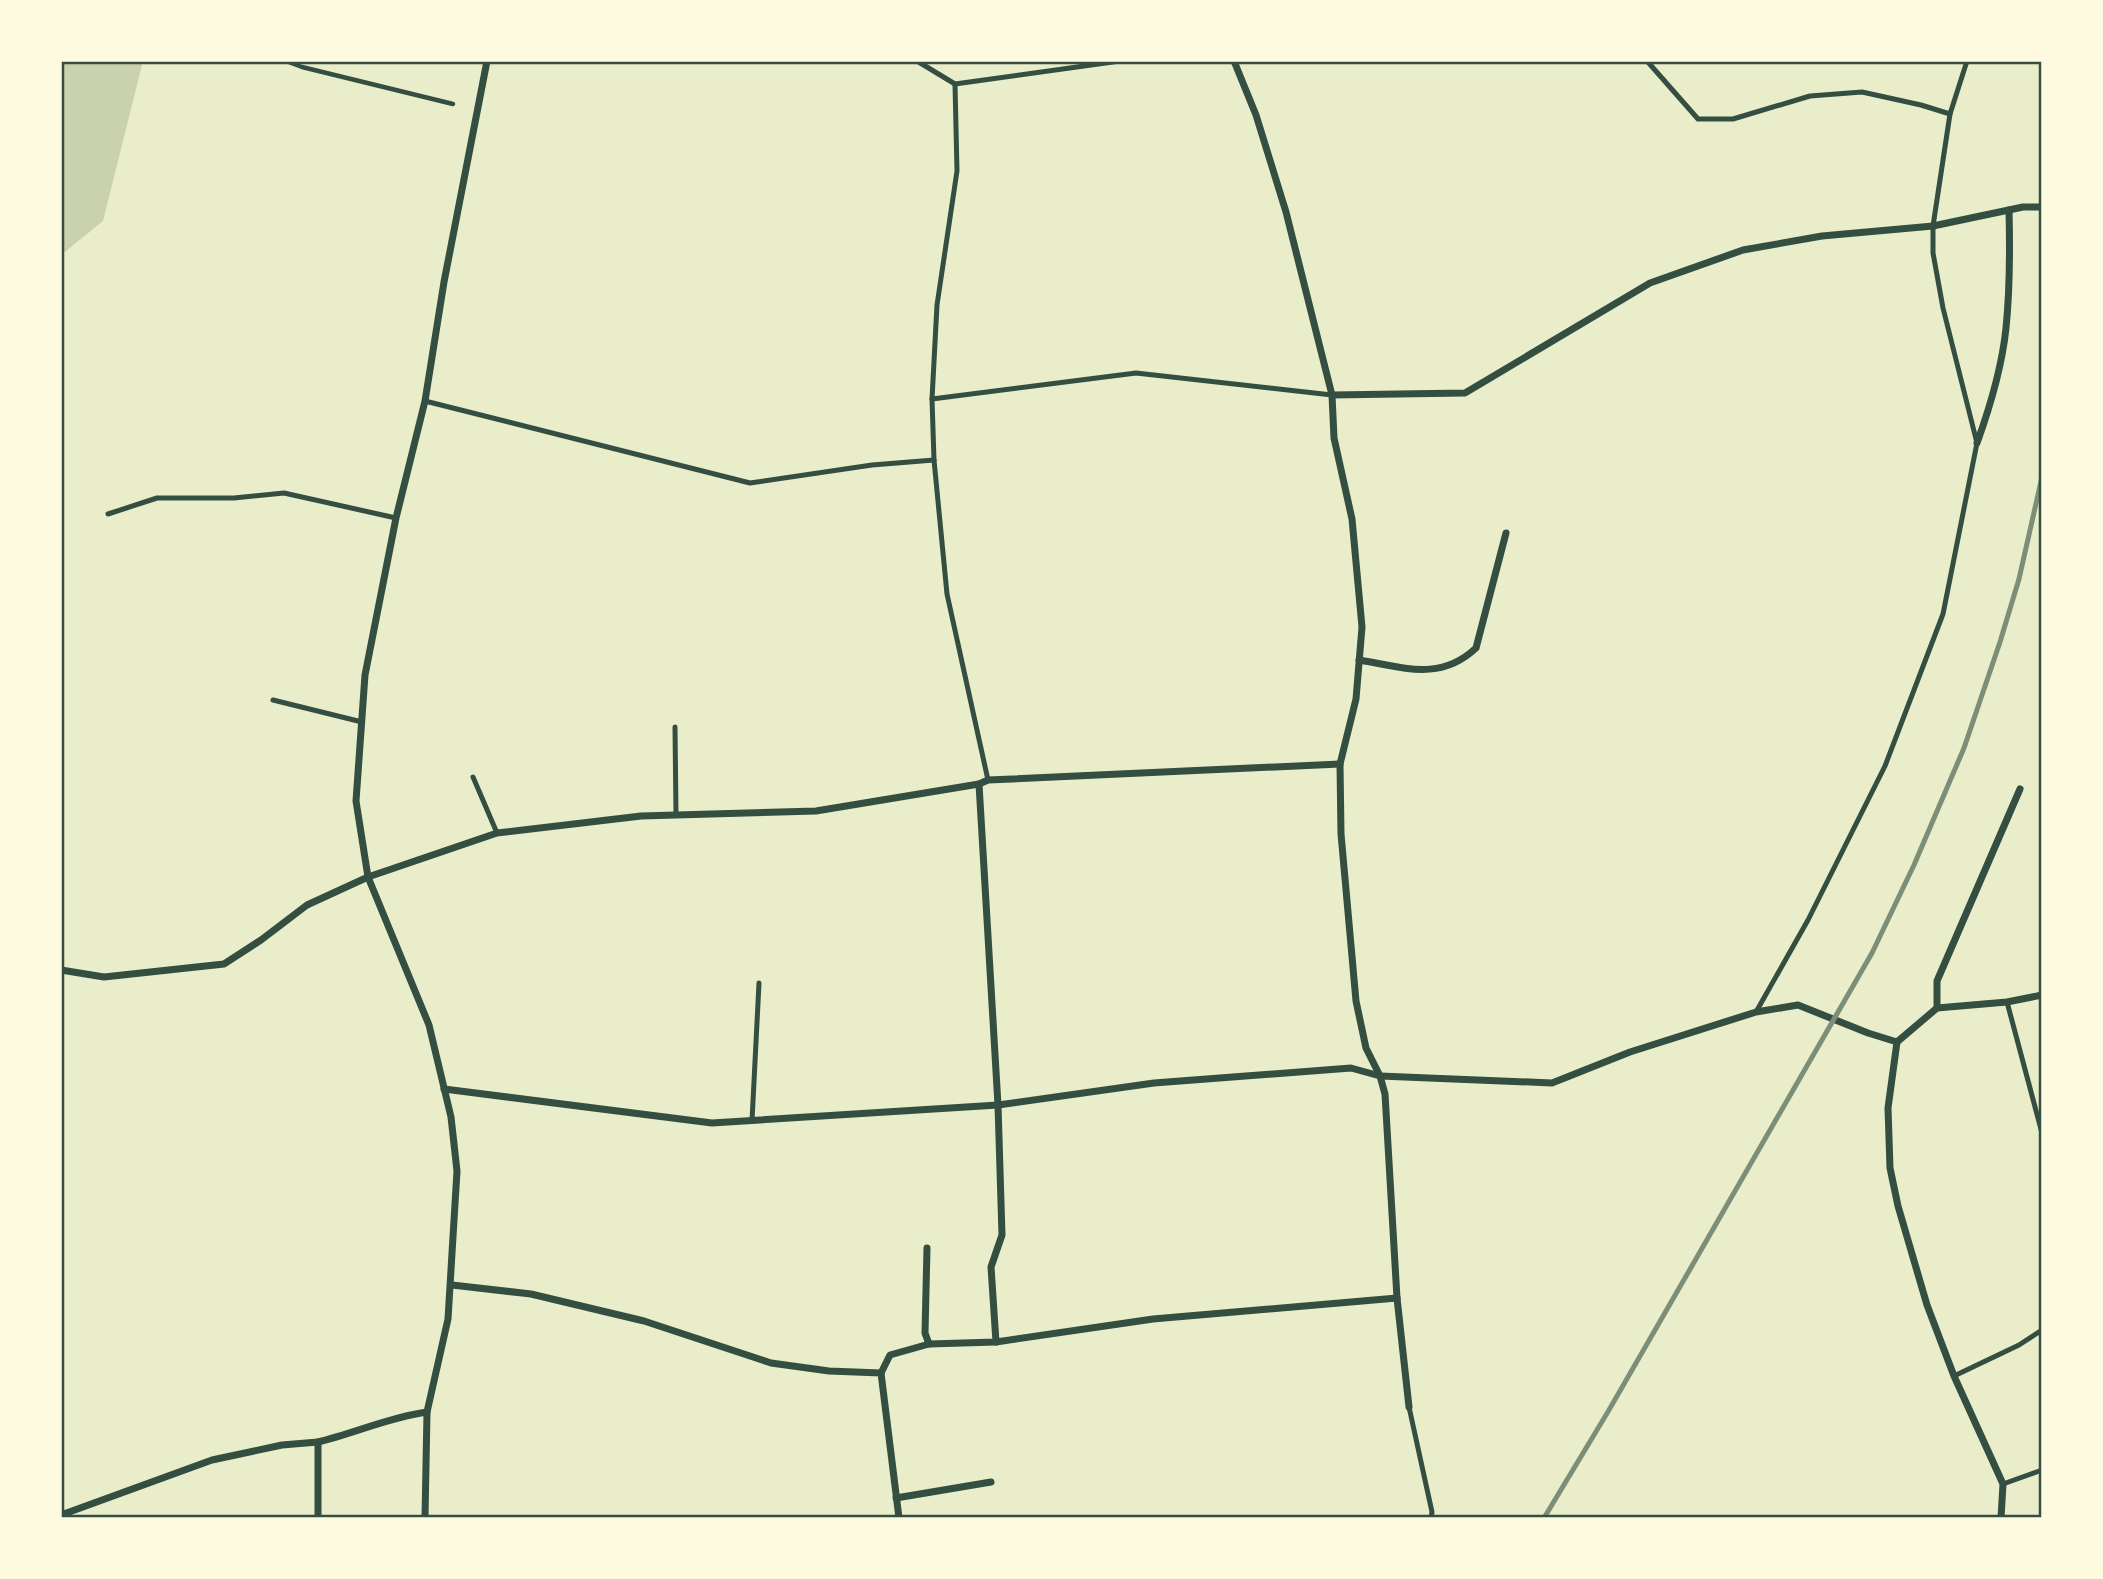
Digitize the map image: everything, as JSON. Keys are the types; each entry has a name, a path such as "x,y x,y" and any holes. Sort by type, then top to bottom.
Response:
{"street":[{"path":"425,1518 427,1412 448,1319 457,1171 451,1116 429,1025 368,877 356,801 365,675 396,518 425,401 444,282 487,61"},
{"path":"1234,61 1256,115 1286,212 1332,395 1334,438 1352,519 1362,627 1356,699 1340,764 1341,834 1356,1001 1366,1048 1380,1076 1385,1094 1397,1298 1409,1407"},
{"path":"1332,395 1465,393 1638,289 1661,278 1743,250 1822,236 1933,226 2023,207 2042,207"},
{"path":"1977,443 1989,408 2006,331 2011,265 2009,210"},
{"path":"1359,660 1415,669 1444,669 1464,659 1476,648 1506,533"},
{"path":"61,970 104,977 224,964 307,905 368,877 497,833 640,816 816,811 979,784 988,780 1340,764"},
{"path":"979,784 998,1105 1002,1235 991,1267 996,1342"},
{"path":"1937,1008 1937,981 2020,789"},
{"path":"2001,1518 2003,1484 1954,1376 1927,1305 1898,1206 1890,1168 1888,1108 1897,1042 1937,1008 2007,1002 2042,995"},
{"path":"444,1089 712,1123 998,1105 1154,1083 1351,1068 1380,1076 1552,1083 1630,1052 1756,1012 1798,1005 1897,1042"},
{"path":"928,1248 925,1332 929,1344"},
{"path":"452,1285 531,1294 644,1321 771,1363 829,1371 881,1373"},
{"path":"899,1518 881,1373 890,1355 929,1344 996,1342 1153,1319 1397,1298"},
{"path":"62,1512 212,1460 282,1445 318,1441 358,1432 403,1415 427,1412"},
{"path":"318,1441 318,1518"},
{"path":"896,1498 991,1482"}],"lane":[{"path":"917,61 956,84 1121,61"},
{"path":"1647,61 1698,119 1733,119 1810,96 1862,92 1950,114"},
{"path":"1756,1012 1808,920 1885,766 1943,614 1977,443 1943,308 1933,253 1933,226 1950,114 1967,61"},
{"path":"956,84 957,171 937,306 932,399 934,460 947,594 988,780"},
{"path":"932,399 1136,373 1332,395"},
{"path":"425,401 750,482 872,464 934,460"},
{"path":"108,514 157,498 234,498 284,493 396,518"},
{"path":"273,700 362,722"},
{"path":"675,727 676,814"},
{"path":"473,777 497,833"},
{"path":"752,1121 759,983"},
{"path":"2007,1002 2042,1133"},
{"path":"1954,1376 2019,1345 2042,1330"},
{"path":"1409,1407 1432,1512 1431,1518"},
{"path":"2003,1484 2042,1470"}],"path":[{"path":"286,61 477,110"}],"green space":[{"path":"61,61 143,61 103,221 61,255"}],"railway":[{"path":"1544,1518 1872,953 1914,865 1964,748 2019,579 2042,477"}]}
